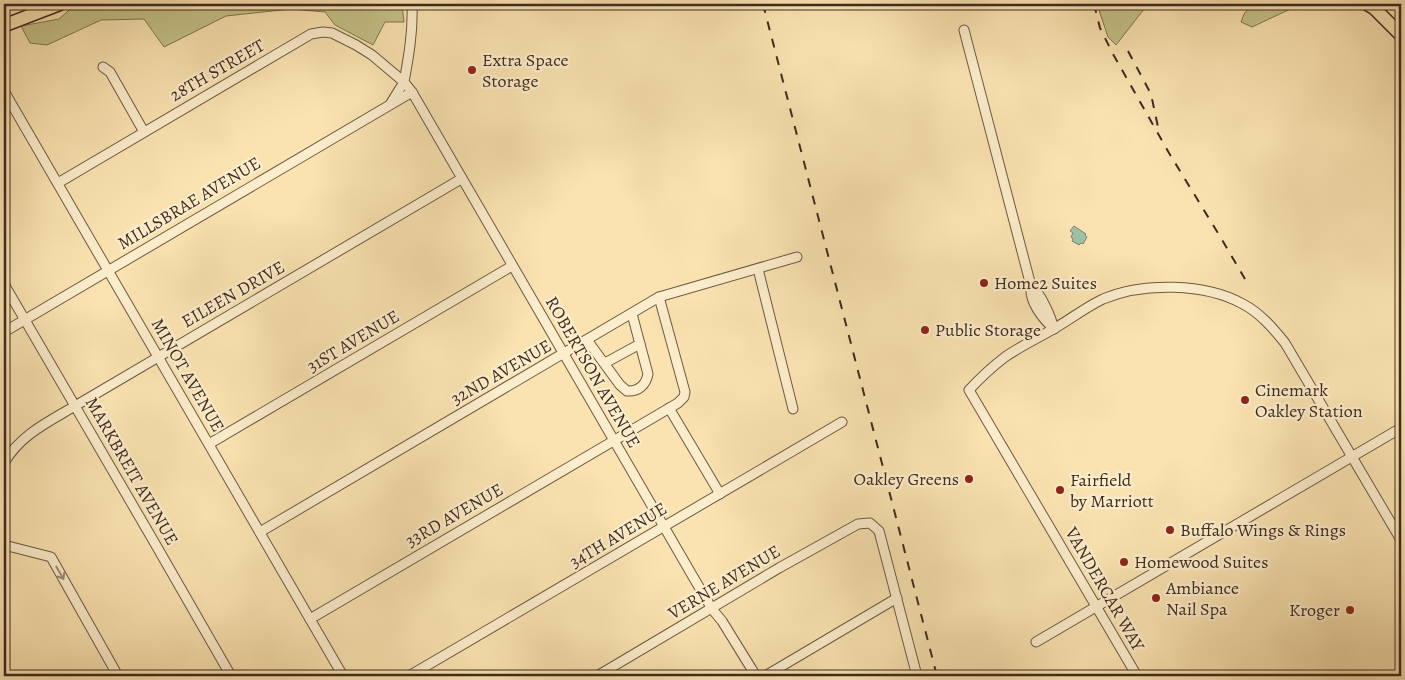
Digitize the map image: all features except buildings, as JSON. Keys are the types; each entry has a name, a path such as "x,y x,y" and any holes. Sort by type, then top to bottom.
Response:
{"highway":[{"path":"8,24 60,4"},
{"path":"1367,4 1374,8 1401,35"}],"street":[{"path":"404,82 413,28 412,4"},
{"path":"964,30 1032,286 1030,293 1036,308 1044,320 1054,329 1102,300 1132,290 1153,288 1174,287 1207,292 1228,297 1244,304 1271,325 1285,343 1401,540"},
{"name":"28TH STREET","path":"58,183 317,32 332,33 356,45 394,73"},
{"path":"103,67 110,72 144,132"},
{"name":"ROBERTSON AVENUE","path":"394,73 412,92 712,609 722,621 756,676"},
{"name":"MILLSBRAE AVENUE","path":"391,103 404,82"},
{"name":"MINOT AVENUE","path":"4,91 344,676"},
{"name":"MILLSBRAE AVENUE","path":"4,332 412,92"},
{"name":"EILEEN DRIVE","path":"4,463 14,448 28,435 461,179"},
{"name":"32ND AVENUE","path":"260,532 659,297 797,257"},
{"name":"31ST AVENUE","path":"209,444 512,266"},
{"path":"758,269 793,409"},
{"name":"MARKBREIT AVENUE","path":"4,284 231,676"},
{"name":"33RD AVENUE","path":"310,619 678,403 684,397 685,392 659,297"},
{"path":"588,340 627,391 634,392 646,382 648,374 632,314"},
{"name":"VANDERCAR WAY","path":"1054,329 1006,356 988,370 969,390 1137,676"},
{"path":"605,363 640,344"},
{"path":"669,408 720,494"},
{"name":"34TH AVENUE","path":"410,676 842,422"},
{"path":"1036,642 1401,428"},
{"name":"VERNE AVENUE","path":"597,676 779,568 858,524 870,523 879,531 897,598"},
{"path":"4,545 51,557 118,676"},
{"path":"765,676 897,598 917,676"}],"shaded area":[{"path":"76,4 402,4 404,22 385,22 373,45 335,25 325,12 291,9 226,16 164,47 144,19 101,20 47,45 30,43 21,26 59,19"},
{"path":"1097,4 1148,4 1116,45 1108,37"},
{"path":"1175,4 1222,4 1199,9"},
{"path":"1252,4 1306,4 1299,5 1252,27 1241,22 1244,14"},
{"path":"1074,226 1086,234 1087,237 1083,244 1079,245 1072,241 1073,233 1070,231"}],"railway":[{"path":"763,4 937,676"},
{"path":"1094,4 1100,28 1113,54 1169,153 1245,279"},
{"path":"1128,51 1151,94 1158,127"}],"place":[{"name":"Extra Space Storage","path":"472,70"},
{"name":"Home2 Suites","path":"984,283"},
{"name":"Public Storage","path":"925,330"},
{"name":"Cinemark Oakley Station","path":"1245,400"},
{"name":"Oakley Greens","path":"969,479"},
{"name":"Fairfield by Marriott","path":"1060,490"},
{"name":"Buffalo Wings & Rings","path":"1170,530"},
{"name":"Homewood Suites","path":"1124,562"},
{"name":"Ambiance Nail Spa","path":"1156,598"},
{"name":"Kroger","path":"1350,610"}]}
